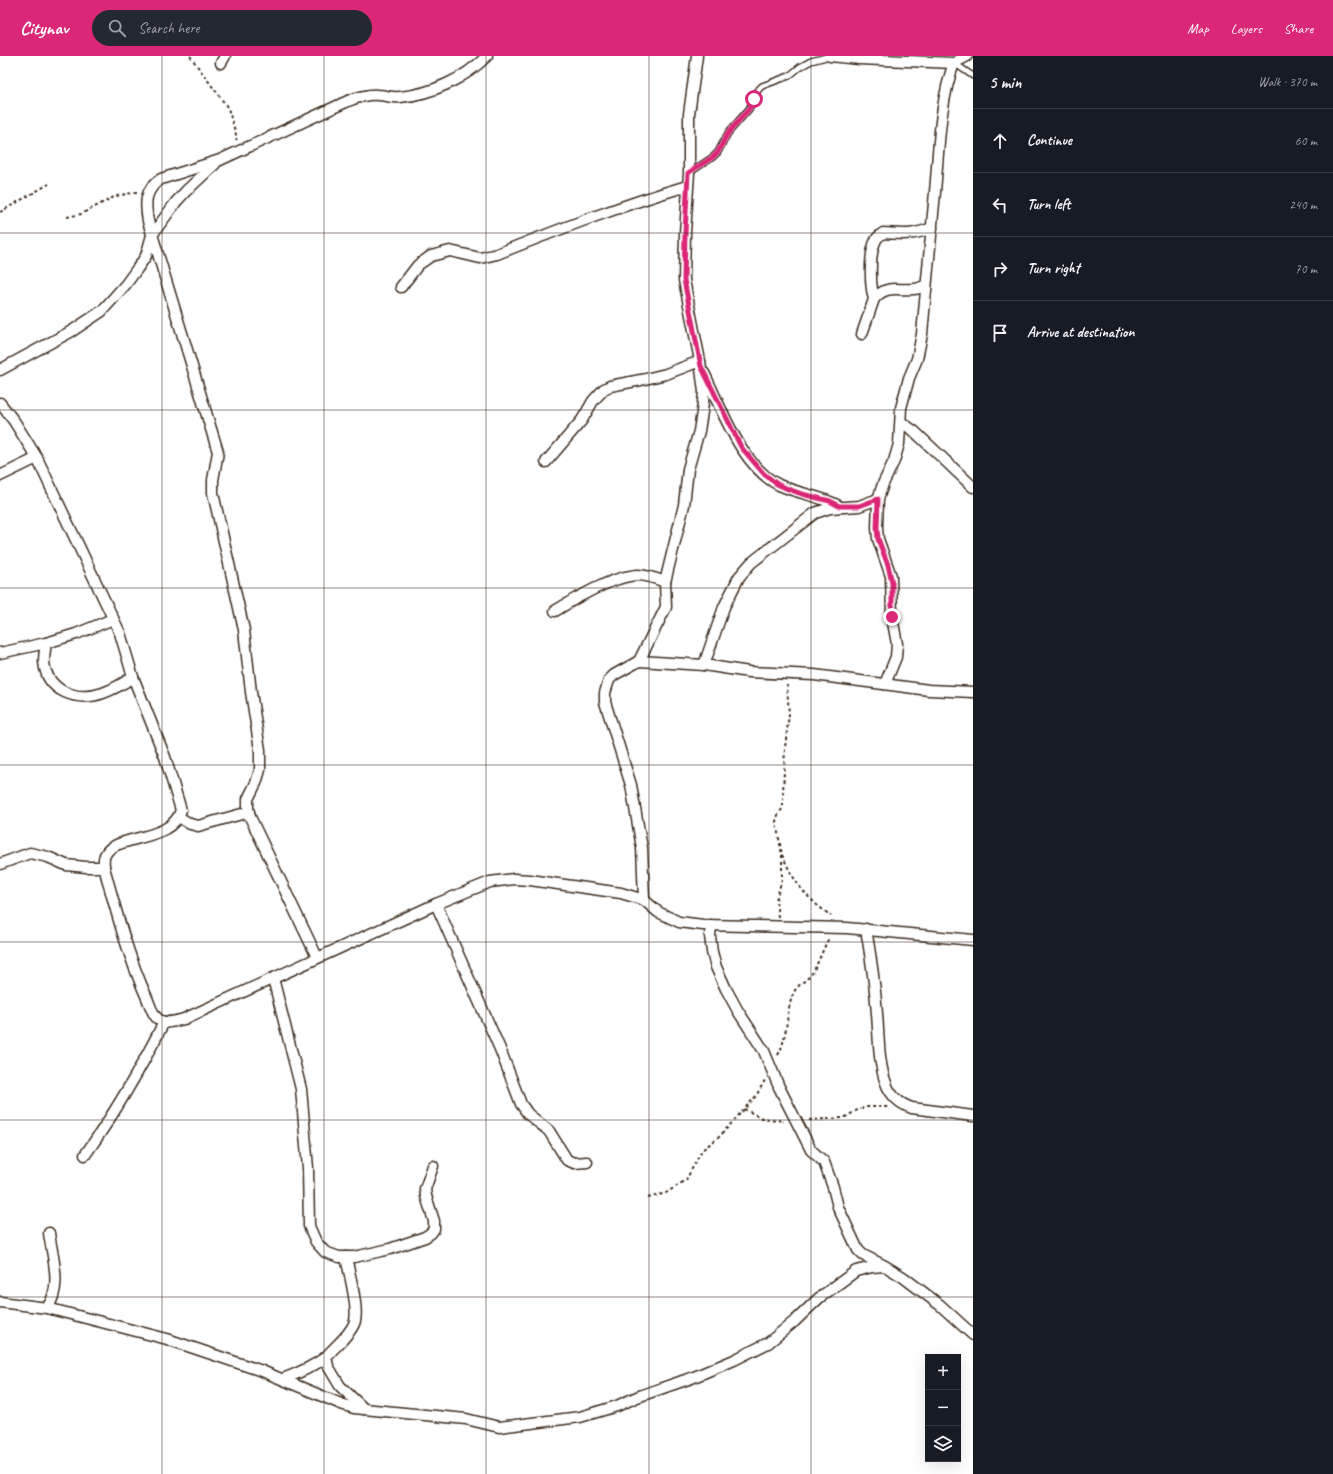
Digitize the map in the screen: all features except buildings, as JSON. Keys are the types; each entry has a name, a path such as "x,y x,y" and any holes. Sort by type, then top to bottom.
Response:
{"street":[{"path":"316,957 250,817 248,799 256,783 260,770 260,750 251,692 244,630 214,493 213,480 218,452 152,235 146,210 149,192 153,184 161,179 220,160 358,97 377,95 398,98 419,94 444,85 477,67 487,56"},
{"path":"644,900 642,848 631,785 605,702 605,693 609,680 614,675 639,661 666,607 665,582 684,505 688,469 699,431 704,392 701,363 684,280 689,114 697,56"},
{"path":"696,67 704,56"},
{"path":"830,56 859,59 954,63 967,56"},
{"path":"885,684 896,656 897,644 892,617 891,576 878,539 878,499 883,484 894,461 899,444 901,408 909,378 917,358 922,334 932,228 938,140 948,80 954,63"},
{"path":"0,370 72,331 102,311 126,284 146,256 152,235 186,191 220,160"},
{"path":"401,287 418,265 430,256 450,252 480,258 497,254 638,200 687,186"},
{"path":"874,299 870,280 873,249 876,239 883,233 906,235 918,234 932,228"},
{"path":"862,334 874,299 878,294 891,288 915,289 926,286"},
{"path":"546,462 582,420 593,401 604,389 610,386 666,374 701,363"},
{"path":"701,363 741,447 759,470 777,484 802,494 830,501 839,506"},
{"path":"0,403 14,421 36,458 120,633 133,677 165,757 179,801 181,810 179,817 162,831 122,844 109,850 104,857 104,868 142,988 153,1014 158,1020 171,1022 184,1019 316,957 436,904 490,882 514,879 621,893 644,900 658,912 680,922 711,925 866,929 973,940"},
{"path":"901,422 914,431 973,487"},
{"path":"0,476 36,458"},
{"path":"704,665 724,607 739,577 751,563 816,513 839,506 859,506 878,499"},
{"path":"555,611 569,601 622,577 638,575 665,582"},
{"path":"0,653 46,643 76,634 113,619"},
{"path":"46,643 44,661 48,675 52,683 67,694 88,696 103,693 133,677"},
{"path":"639,661 676,665 704,665 749,672 814,675 929,690 973,692"},
{"path":"179,817 190,824 198,826 249,812"},
{"path":"0,864 30,853 48,857 66,865 104,868"},
{"path":"436,904 500,1050 521,1104 528,1114 549,1131 567,1160 574,1163 587,1162"},
{"path":"711,925 710,936 716,967 726,989 764,1051 772,1067 779,1088 811,1150 824,1162 838,1207 858,1250 863,1255 903,1277 940,1305 973,1336"},
{"path":"866,929 874,974 881,1060 886,1084 903,1105 912,1108 973,1116"},
{"path":"273,978 301,1089 308,1168 309,1226 316,1242 325,1252 339,1257 354,1258 390,1249 425,1237 432,1233 434,1229 434,1221 425,1189 433,1166"},
{"path":"85,1155 106,1126 135,1078 164,1022"},
{"path":"47,1308 54,1295 55,1282 49,1233"},
{"path":"283,1379 303,1372 326,1357 355,1324 356,1312 346,1258"},
{"path":"0,1302 47,1308 167,1339 262,1371 354,1408 458,1418 498,1427 580,1417 617,1406 734,1360 768,1342 795,1321 819,1298 856,1271 872,1267 885,1266"},
{"path":"326,1357 328,1366 340,1386 364,1409"}],"lane":[{"path":"688,173 713,157 718,152 728,133 749,109 758,90 762,86 789,76 800,67 811,61 830,56"},
{"path":"954,63 973,76"}],"path":[{"path":"190,56 228,108 237,138 231,155"},
{"path":"0,212 49,184"},
{"path":"67,217 81,214 116,196 136,192 149,192"},
{"path":"778,926 776,900 782,879 782,855 776,822 783,805 785,748 789,714 787,674"},
{"path":"782,855 792,875 813,902 847,928"},
{"path":"648,1198 666,1193 686,1180 702,1150 720,1137 756,1096 782,1048 794,992 812,973 834,928"},
{"path":"744,1109 762,1118 796,1121 844,1118 863,1108 882,1108 903,1105"}],"route":[{"path":"754,99 749,109 728,133 718,152 705,163 688,173 684,280 701,366 741,447 755,465 777,484 802,494 830,501 839,506 859,506 878,499 878,539 891,576 892,617"}]}
